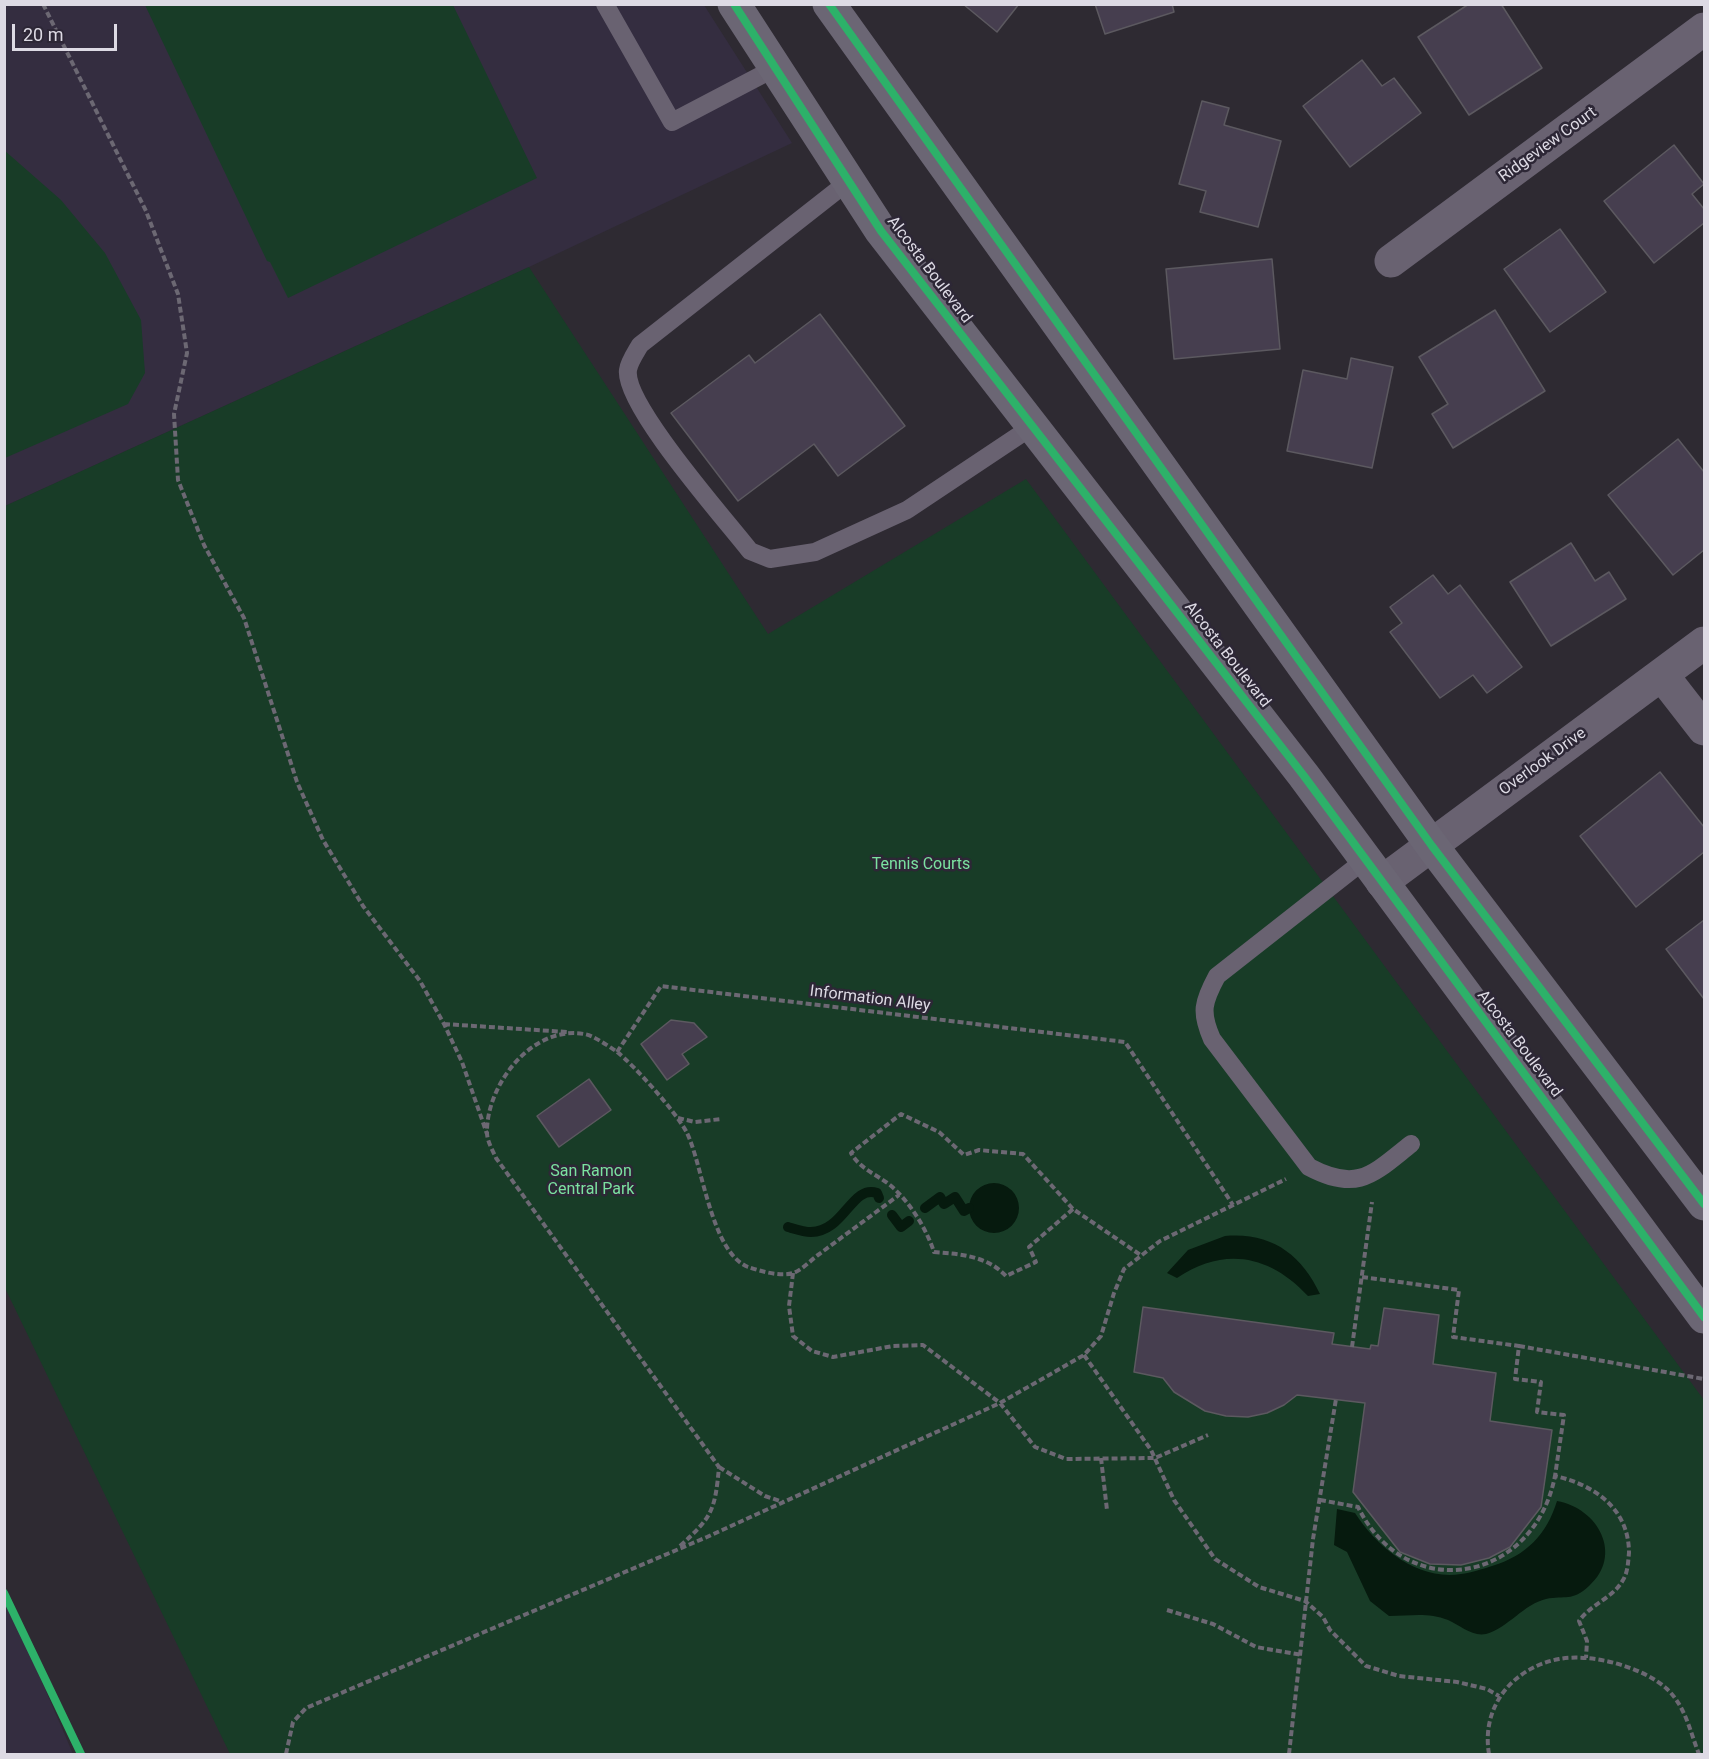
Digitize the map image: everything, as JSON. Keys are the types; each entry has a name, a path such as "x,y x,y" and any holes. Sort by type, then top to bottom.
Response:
{"main road":[{"name":"Alcosta Boulevard","path":"734,4 881,231 1374,871 1704,1317"},
{"path":"829,4 1432,846 1704,1204"}],"street":[{"name":"Ridgeview Court","path":"1390,261 1704,29"},
{"name":"Overlook Drive","path":"1374,871 1432,846 1501,792 1704,643"},
{"path":"1662,675 1704,729"}],"lane":[{"path":"605,4 672,122 775,68"},
{"path":"849,181 639,345 628,370 633,395 649,422 750,551 770,559 815,552 908,510 1033,426"},
{"path":"1374,871 1236,959 1216,976 1206,997 1203,1019 1212,1039 1309,1167 1327,1177 1352,1181 1376,1172 1412,1144"}],"path":[{"path":"43,4 146,212 178,294 187,353 174,414 178,480 204,545 244,618 297,782 323,840 363,906 420,981 444,1024 462,1062 496,1158 719,1467 765,1496 783,1502"},
{"path":"444,1024 585,1034 617,1052 677,1118 697,1156 706,1202 731,1251 745,1266 767,1273 793,1273 899,1195"},
{"path":"487,1134 491,1105 508,1072 528,1049 557,1035 585,1034"},
{"path":"1073,1209 1029,1247 1036,1262 1006,1276 997,1266 970,1255 934,1252 921,1221 899,1195 876,1174 858,1164 851,1153 902,1113 939,1132 964,1155 979,1150 1023,1154 1073,1209 1142,1256"},
{"path":"677,1118 695,1122 721,1119"},
{"path":"286,1755 293,1722 306,1708 783,1502 1000,1403 1084,1355 1101,1336 1124,1269 1160,1241 1309,1167"},
{"path":"1352,1347 1376,1172"},
{"path":"793,1273 789,1306 794,1336 812,1351 833,1357 893,1346 923,1346 1000,1403 1035,1448 1066,1459 1155,1458 1208,1435"},
{"path":"1362,1277 1459,1290 1453,1337 1519,1346 1704,1379"},
{"path":"1320,1500 1358,1507 1379,1538 1402,1557 1436,1567 1461,1569 1495,1562 1521,1544 1538,1522 1551,1497 1564,1415 1537,1412 1540,1382 1515,1379 1519,1346"},
{"path":"1084,1355 1155,1458 1174,1500 1215,1559 1259,1587 1305,1601 1323,1617 1330,1630 1366,1666 1399,1676 1457,1682 1487,1689 1499,1696"},
{"path":"1289,1755 1302,1655 1305,1601 1336,1400"},
{"path":"1101,1458 1107,1510"},
{"path":"677,1549 707,1522 717,1495 719,1467"},
{"path":"1555,1476 1588,1488 1607,1502 1621,1516 1628,1536 1628,1564 1625,1578 1617,1589 1579,1621 1587,1641 1586,1659"},
{"path":"1167,1611 1213,1624 1256,1647 1302,1655"},
{"path":"1489,1755 1486,1735 1499,1696 1531,1669 1559,1659 1586,1659 1642,1674 1667,1689 1685,1712 1699,1755"}],"shaded area":[{"path":"4,5 704,5 792,143 529,267 5,506"},
{"path":"989,1183 999,1183 1012,1190 1019,1203 1019,1213 1012,1226 999,1233 989,1233 980,1229 973,1222 969,1213 969,1203 973,1194 980,1187"},
{"path":"1225,1236 1257,1238 1283,1248 1304,1268 1320,1294 1308,1296 1278,1271 1246,1260 1229,1259 1212,1262 1177,1278 1167,1273 1188,1250"},
{"path":"1557,1501 1572,1505 1584,1513 1602,1534 1605,1561 1599,1574 1578,1594 1538,1602 1502,1627 1486,1634 1471,1632 1448,1620 1433,1616 1389,1616 1370,1601 1347,1552 1334,1545 1337,1509 1355,1513 1364,1526 1387,1549 1414,1567 1445,1575 1469,1573 1504,1562 1525,1550 1547,1524"},
{"path":"5,1596 73,1754 5,1754"}],"green space":[{"path":"145,5 453,5 537,178 288,298 270,262 267,261"},
{"path":"4,150 61,200 105,253 141,320 145,373 128,404 5,458"},
{"name":"San Ramon Central Park","path":"529,267 768,634 1026,479 1704,1400 1704,1754 230,1754 5,1288 5,506"}],"building":[{"path":"963,4 1019,4 997,32"},
{"path":"1095,4 1172,4 1174,12 1105,34"},
{"path":"1469,4 1501,4 1542,68 1469,115 1418,37"},
{"path":"1362,60 1382,86 1394,78 1421,113 1350,167 1303,106"},
{"path":"1202,101 1229,108 1224,125 1281,141 1258,227 1200,212 1206,191 1179,184"},
{"path":"1674,145 1704,184 1692,194 1704,209 1704,223 1654,263 1604,201"},
{"path":"1560,229 1606,292 1550,332 1504,269"},
{"path":"1272,259 1280,349 1174,359 1166,269"},
{"path":"1495,310 1545,391 1453,448 1432,414 1448,404 1419,357"},
{"path":"820,314 905,426 838,476 814,444 738,501 671,413 749,355 755,363"},
{"path":"1351,358 1393,367 1372,468 1287,451 1303,370 1347,379"},
{"path":"1678,439 1704,472 1704,550 1673,575 1608,495"},
{"path":"1571,543 1595,581 1609,572 1626,599 1551,646 1510,582"},
{"path":"1433,575 1448,594 1460,585 1522,667 1487,693 1473,675 1440,698 1390,632 1402,623 1390,607"},
{"path":"1660,772 1704,827 1704,852 1636,907 1580,836"},
{"path":"1704,920 1704,999 1666,949"},
{"path":"671,1020 694,1023 707,1037 682,1054 689,1064 667,1080 641,1044"},
{"path":"589,1079 611,1110 559,1147 537,1116"},
{"path":"1143,1307 1334,1333 1332,1344 1370,1349 1371,1345 1378,1346 1384,1308 1439,1315 1433,1364 1496,1373 1490,1421 1552,1430 1541,1507 1510,1547 1489,1558 1461,1565 1430,1564 1400,1552 1353,1492 1365,1403 1297,1395 1284,1405 1267,1413 1248,1417 1226,1416 1205,1411 1174,1392 1163,1378 1134,1372"}],"waterway":[{"path":"788,1227 808,1232 822,1230 832,1225 861,1195 868,1192 877,1193 879,1198"},
{"path":"925,1208 940,1197 944,1204 955,1197 964,1211 969,1208"},
{"path":"892,1215 901,1227 909,1221"}],"cycle path":[{"path":"734,4 881,231 1304,776 1704,1317"},
{"path":"829,4 1432,846 1704,1204"},
{"path":"4,1593 81,1754"}],"park label":[{"name":"Tennis Courts","path":"921,865"}]}
